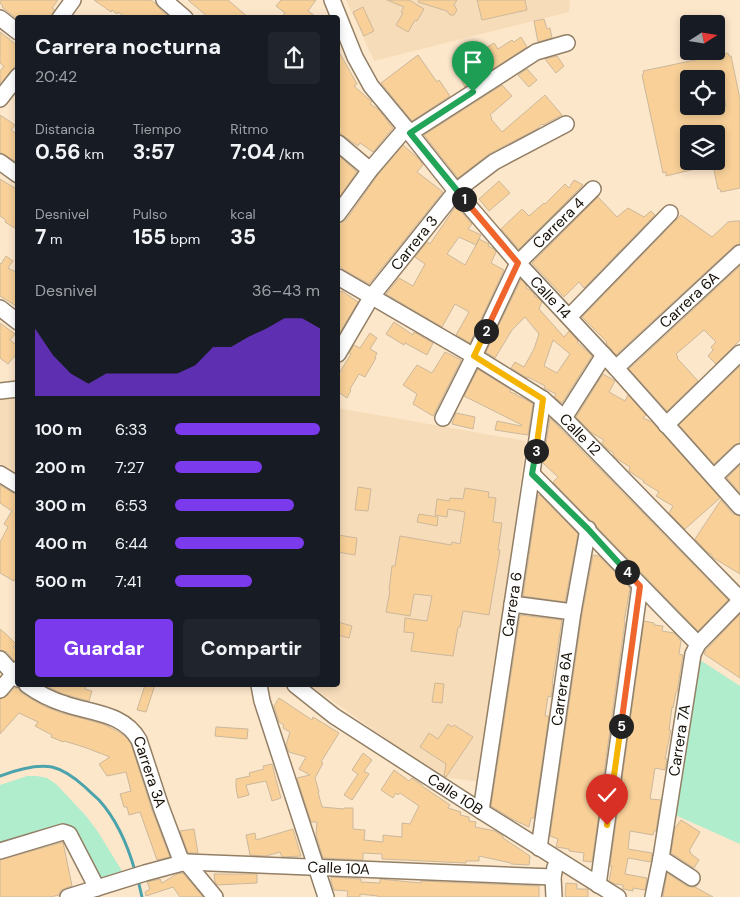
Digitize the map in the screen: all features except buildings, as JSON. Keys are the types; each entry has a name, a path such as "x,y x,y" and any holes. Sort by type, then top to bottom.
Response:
{"street":[{"path":"62,15 73,0"},
{"path":"164,0 182,15"},
{"name":"Calle 14","path":"332,0 338,15"},
{"path":"0,18 15,30"},
{"name":"Calle 14","path":"340,20 355,57 371,86 456,190 518,263 616,368 740,507"},
{"path":"340,211 370,170 408,130 536,52 567,43"},
{"path":"0,99 15,80"},
{"name":"Carrera 3","path":"340,351 372,296 456,190 494,162 566,124"},
{"path":"340,145 370,170"},
{"path":"0,162 15,173"},
{"name":"Carrera 4","path":"443,418 518,263 594,189"},
{"path":"569,317 670,213"},
{"name":"Carrera 6A","path":"616,368 740,253"},
{"name":"Calle 12","path":"340,278 474,356 543,399 738,592"},
{"path":"0,308 15,320"},
{"path":"666,425 740,353"},
{"path":"564,418 604,355"},
{"path":"0,391 15,389"},
{"name":"Carrera 6","path":"481,811 543,399"},
{"path":"714,477 740,452"},
{"path":"0,474 15,483"},
{"path":"532,474 588,529 640,586 698,644"},
{"name":"Carrera 6A","path":"539,848 573,612 588,529"},
{"path":"598,885 640,586"},
{"name":"Carrera 7A","path":"654,897 693,654 698,644 738,592"},
{"path":"512,604 573,612"},
{"path":"0,659 15,673"},
{"path":"0,690 15,675"},
{"name":"Carrera 3A","path":"30,687 62,704 101,712 123,723 135,732 161,807 184,862 215,897"},
{"path":"259,687 262,701 326,897"},
{"name":"Calle 10B","path":"298,687 334,716 618,897"},
{"path":"0,851 63,832 69,834 97,888"},
{"path":"554,897 553,877 556,858"},
{"path":"661,858 692,878"},
{"name":"Calle 10A","path":"68,897 184,862 553,877"}],"shaded area":[{"path":"346,0 570,0 569,12 374,61"},
{"path":"15,398 15,474 0,464 0,400"},
{"path":"340,408 526,441 481,782 440,777 313,687 340,687"}],"green space":[{"path":"700,660 740,686 740,844 673,814"},
{"path":"27,776 47,778 56,784 87,817 122,871 101,878 71,830 0,846 0,785"}],"waterway":[{"path":"0,776 26,768 46,766 61,770 74,778 99,800 111,816 129,852 135,871"},
{"path":"138,880 142,897"}],"route":[{"path":"473,92 410,133 518,263 474,356 543,399 532,474 588,529 640,586 607,825"}]}
